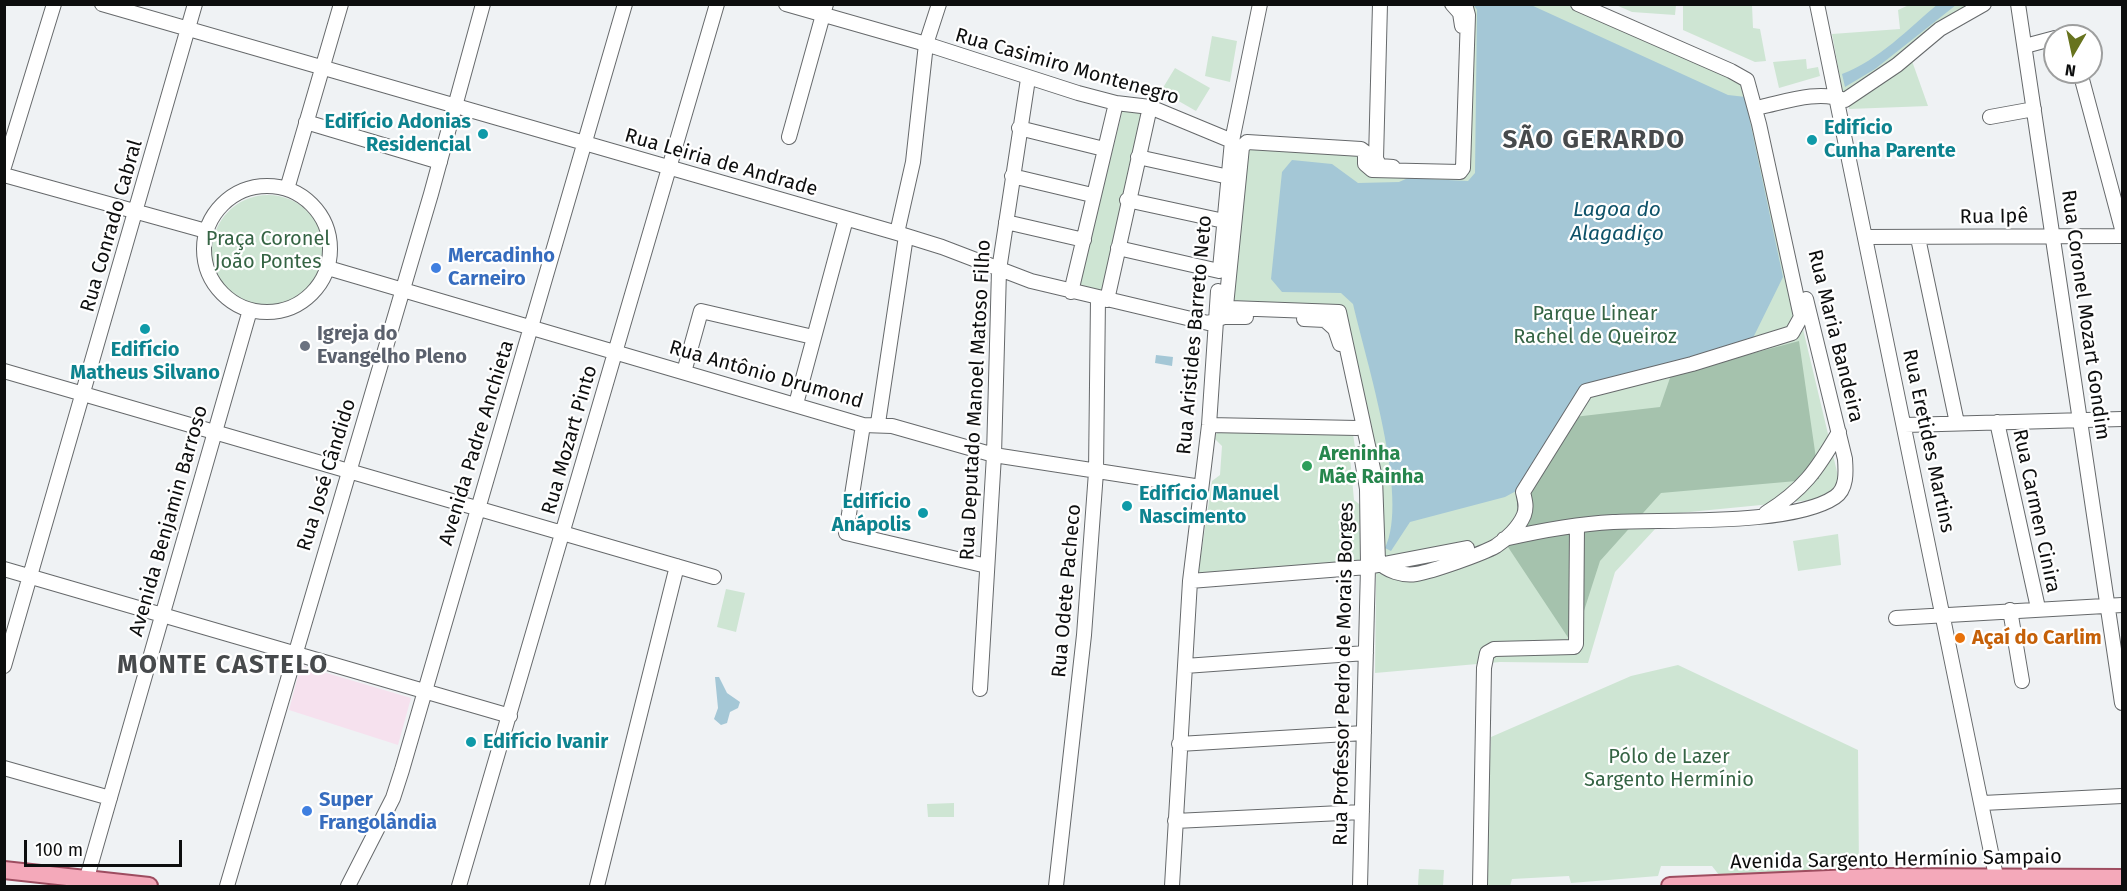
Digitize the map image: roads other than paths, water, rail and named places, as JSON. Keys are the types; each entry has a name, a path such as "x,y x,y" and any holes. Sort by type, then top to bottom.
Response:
{"main road":[{"path":"4,870 86,881 149,886"},
{"name":"Avenida Sargento Hermínio Sampaio","path":"1670,886 1748,885 1874,877 1998,881 2122,878"}],"street":[{"path":"4,167 54,4"},
{"name":"Rua Leiria de Andrade","path":"102,4 942,247 999,270 1071,292 1209,323 1224,317 1325,320 1330,324"},
{"name":"Rua Conrado Cabral","path":"4,666 195,4"},
{"path":"287,189 341,4"},
{"name":"Rua José Cândido","path":"227,886 347,471 456,108 483,4"},
{"name":"Avenida Padre Anchieta","path":"348,886 393,798 625,4"},
{"name":"Rua Mozart Pinto","path":"459,886 717,4"},
{"name":"Rua Casimiro Montenegro","path":"786,4 824,10 1028,79 1116,102 1150,107 1232,138 1376,142"},
{"path":"878,423 901,235 913,162 926,44 939,4"},
{"name":"Rua Aristides Barreto Neto","path":"1172,886 1190,581 1209,425 1232,138 1260,4"},
{"path":"1380,4 1376,159 1380,166 1449,170 1456,166 1459,155 1462,20 1460,13 1452,4"},
{"path":"1375,566 1377,555 1375,478 1340,312 1226,306 1242,147 1247,142 1361,149 1365,152 1365,164 1372,171 1460,172 1463,168 1468,15 1465,4"},
{"path":"1504,539 1524,515 1526,505 1523,492 1586,391 1692,364 1792,333 1801,318 1760,124 1747,80 1578,4"},
{"name":"Rua Maria Bandeira","path":"1190,581 1375,566 1577,526 1762,516 1810,508 1840,493 1846,472 1839,432 1753,78 1741,66 1600,4"},
{"name":"Rua Eretides Martins","path":"1817,4 1998,881"},
{"path":"1761,107 1815,96 1835,96 1845,100 1852,97 1940,29 1984,4"},
{"name":"Rua Coronel Mozart Gondim","path":"2018,4 2055,236 2081,420 2116,605 2122,703"},
{"path":"789,137 824,10"},
{"path":"2025,46 2043,41"},
{"name":"Rua Deputado Manoel Matoso Filho","path":"980,689 994,455 999,270 1028,79"},
{"path":"2083,84 2122,229"},
{"path":"1071,292 1092,195 1116,102"},
{"name":"Rua Odete Pacheco","path":"1056,886 1084,635 1095,472 1102,299 1118,248 1127,200 1150,107"},
{"path":"1990,117 2034,108"},
{"path":"306,122 440,162"},
{"path":"1019,128 1104,149"},
{"path":"1138,157 1229,177"},
{"path":"4,175 206,231"},
{"path":"1012,176 1092,195"},
{"path":"258,187 287,189 304,198 319,213 328,230 331,250 328,268 322,282 303,302 277,312 250,310 231,302 212,279 203,251 206,231 220,206 238,194 258,187"},
{"path":"1127,200 1224,221"},
{"path":"796,404 846,219"},
{"path":"1006,222 1084,240"},
{"name":"Rua Ipê","path":"1866,237 2122,236"},
{"path":"1918,238 1957,423"},
{"path":"1118,248 1220,271"},
{"name":"Rua Antônio Drumond","path":"328,268 863,424 878,423 994,455 1201,488"},
{"name":"Avenida Benjamin Barroso","path":"86,881 250,310"},
{"path":"684,372 701,311 813,338"},
{"name":"Rua Professor Pedro de Morais Borges","path":"1330,324 1340,343 1357,428 1375,566 1366,653 1360,886"},
{"path":"4,371 714,577"},
{"path":"1905,425 2122,419"},
{"name":"Rua Carmen Cinira","path":"1997,422 2038,608"},
{"path":"863,424 846,533 987,566"},
{"path":"1209,425 1357,428"},
{"path":"1762,516 1800,489 1819,468 1839,432"},
{"path":"1480,886 1484,668 1487,653 1494,649 1574,647 1576,644 1577,526"},
{"path":"597,886 677,566"},
{"path":"4,569 510,716"},
{"path":"1896,618 2116,605"},
{"path":"2010,610 2022,681"},
{"path":"1185,666 1366,653"},
{"path":"1179,744 1364,733"},
{"path":"4,768 110,798"},
{"path":"1983,803 2122,796"},
{"path":"1175,821 1362,812"}],"water":[{"name":"Lagoa do Alagadiço","path":"1473,4 1531,5 1728,95 1746,97 1752,109 1748,112 1783,277 1752,340 1699,357 1585,386 1518,490 1505,497 1410,522 1391,551 1385,548 1391,525 1392,497 1389,464 1375,393 1353,304 1341,293 1282,292 1271,279 1282,172 1292,160 1332,164 1358,183 1399,182 1408,178 1468,181 1475,173 1477,10"},
{"path":"1938,4 1956,5 1875,69 1845,87 1842,74 1881,52"},
{"path":"1156,355 1173,357 1172,366 1155,363"},
{"path":"715,677 719,677 727,693 740,702 738,708 730,712 727,723 721,725 714,719 718,708"}],"place":[{"name":"Edifício Adonias Residencial","path":"483,134"},
{"name":"Edifício Cunha Parente","path":"1812,140"},
{"name":"Mercadinho Carneiro","path":"436,268"},
{"name":"Edifício Matheus Silvano","path":"145,329"},
{"name":"Igreja do Evangelho Pleno","path":"305,346"},
{"name":"Areninha Mãe Rainha","path":"1307,466"},
{"name":"Edifício Manuel Nascimento","path":"1127,506"},
{"name":"Edifício Anápolis","path":"923,513"},
{"name":"Açaí do Carlim","path":"1960,638"},
{"name":"Edifício Ivanir","path":"471,742"},
{"name":"Super Frangolândia","path":"307,811"}],"district":[{"name":"SÃO GERARDO","path":"1594,141"},
{"name":"MONTE CASTELO","path":"223,666"}],"park label":[{"name":"Praça Coronel João Pontes","path":"268,250"},
{"name":"Parque Linear Rachel de Queiroz","path":"1595,326"},
{"name":"Pólo de Lazer Sargento Hermínio","path":"1669,768"}]}
